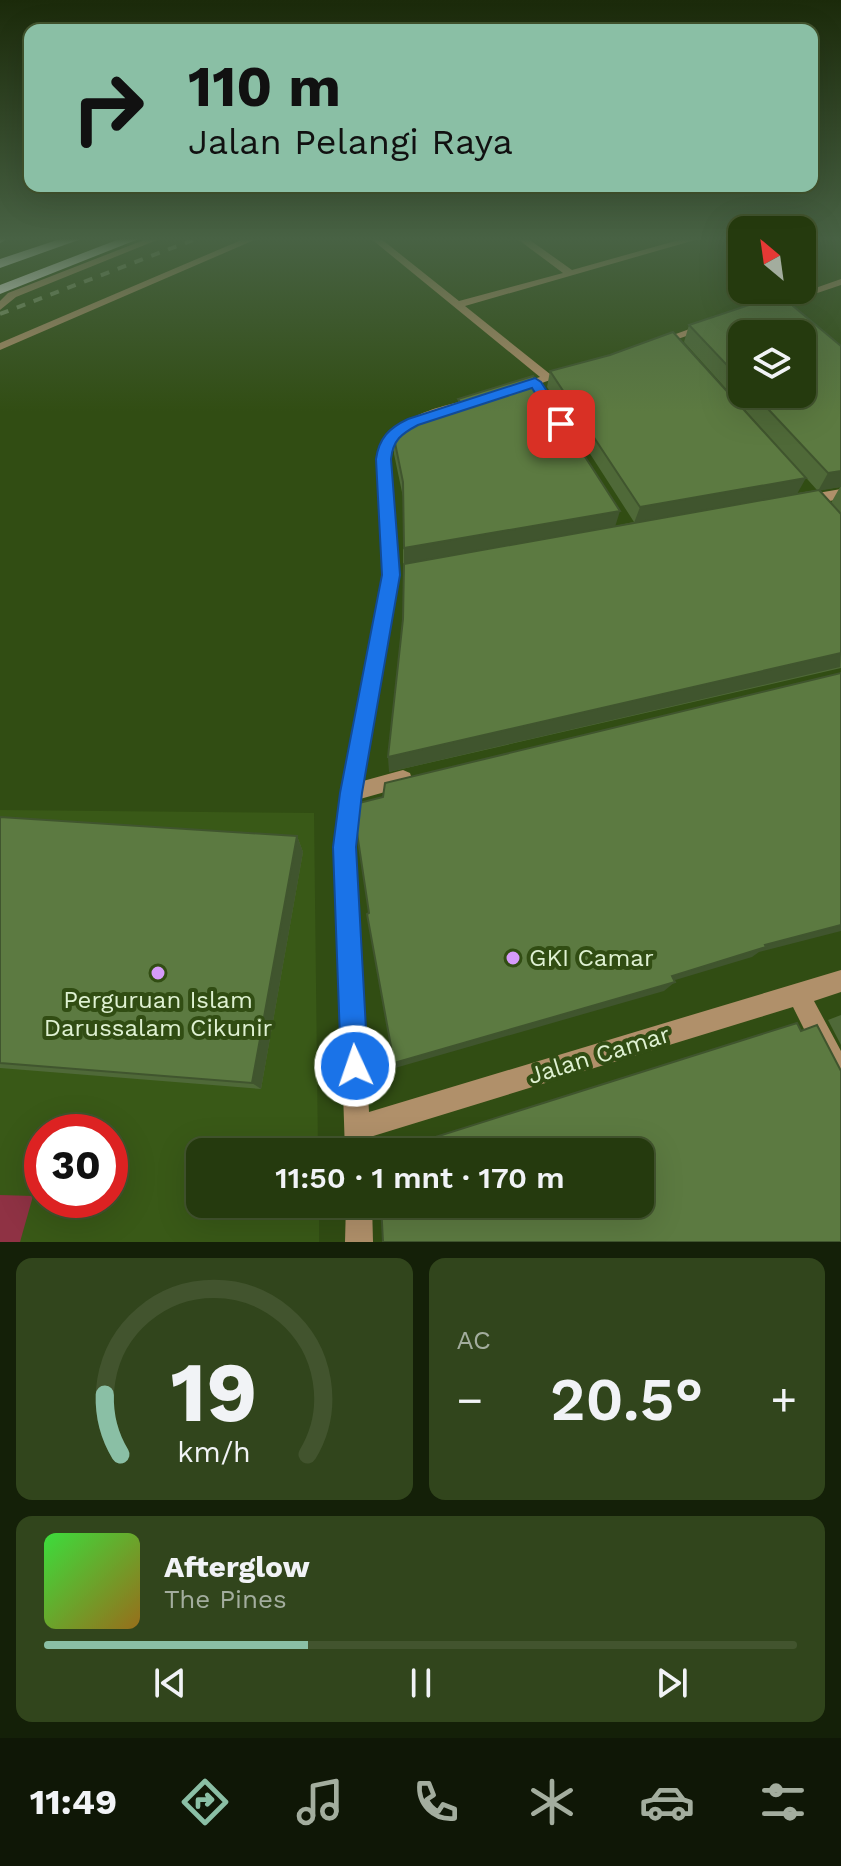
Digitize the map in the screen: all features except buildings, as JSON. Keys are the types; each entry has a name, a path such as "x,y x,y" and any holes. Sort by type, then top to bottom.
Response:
{"street":[{"path":"0,347 119,296"},
{"path":"446,296 541,380 544,397"},
{"path":"457,305 490,296"},
{"path":"754,310 773,304"},
{"path":"786,304 794,311"},
{"path":"643,347 712,324"},
{"path":"670,338 681,351"},
{"path":"508,391 588,365"},
{"path":"358,1138 345,847 351,793 396,574 383,459 385,443 397,430 413,422 494,396"},
{"path":"809,499 841,494"},
{"path":"351,793 426,774"},
{"name":"Jalan Camar","path":"364,1138 841,981"},
{"path":"798,994 841,1076"},
{"path":"359,1218 359,1242"}],"shaded area":[{"name":"Perguruan Islam Darussalam Cikunir","path":"0,810 314,813 318,1138 186,1138 186,1218 319,1218 319,1242 0,1242"},
{"path":"0,1195 24,1196 24,1218 27,1218 20,1242 0,1242"}],"railway":[{"path":"0,314 47,296"}],"place":[{"name":"GKI Camar","path":"513,958"},
{"name":"Perguruan Islam Darussalam Cikunir","path":"158,973"}],"route":[{"path":"355,1066 345,847 351,793 391,575 383,459 385,443 397,430 413,422 535,382 561,424"}]}
